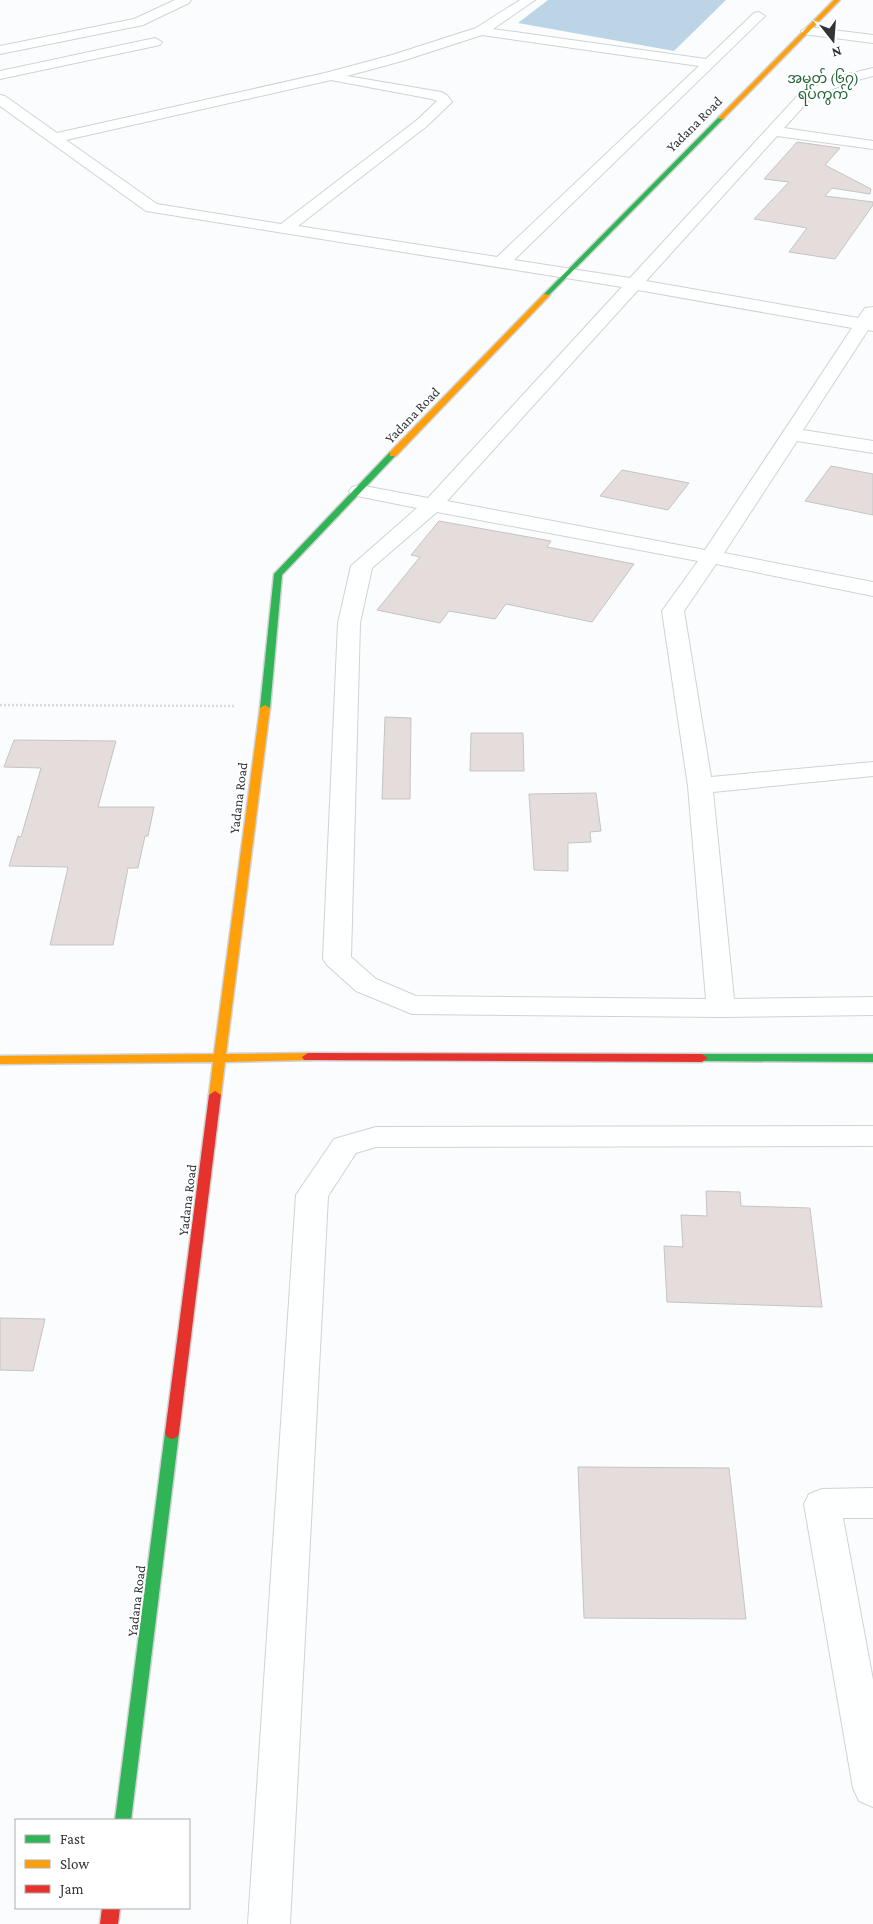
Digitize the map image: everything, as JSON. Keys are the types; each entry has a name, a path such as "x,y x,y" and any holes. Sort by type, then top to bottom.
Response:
{"main road":[{"name":"Yadana Road","path":"123,1819 221,1057 264,706 278,574 567,274 837,0"},
{"path":"0,1060 221,1057 873,1058"},
{"path":"109,1924 112,1909"}],"street":[{"path":"0,50 138,22 185,0"},
{"path":"54,138 327,77 397,58 481,31 529,0"},
{"path":"500,264 758,16"},
{"path":"481,31 710,64"},
{"path":"808,31 873,39"},
{"path":"0,75 155,42"},
{"path":"873,72 845,79 806,95 433,505 362,566 349,623 337,959 366,985 412,1005 721,1008 873,1006"},
{"path":"284,229 422,123 445,102 436,95 327,77"},
{"path":"0,99 152,208 500,264 869,320 790,434 673,611 700,786 721,1008"},
{"path":"774,131 873,144"},
{"path":"790,434 873,447"},
{"path":"359,491 711,556 873,589"},
{"path":"700,786 873,769"},
{"path":"269,1924 312,1196 345,1146 376,1137 873,1136"},
{"path":"873,1503 822,1504 873,1788"}],"path":[{"path":"0,705 264,706"}],"water":[{"path":"548,0 726,0 674,51 518,23"}],"building":[{"path":"797,142 840,148 825,165 871,189 870,194 832,188 825,196 873,202 873,205 835,259 789,252 807,228 754,219 789,182 764,179"},
{"path":"831,466 873,474 873,515 805,501"},
{"path":"622,470 689,483 668,510 600,496"},
{"path":"439,521 551,541 547,547 634,564 592,622 506,604 495,619 449,611 440,623 377,610 420,557 411,555"},
{"path":"385,717 411,718 410,799 382,799"},
{"path":"471,733 523,733 524,771 470,771"},
{"path":"14,740 116,741 98,807 154,807 148,836 145,836 138,868 128,868 113,945 50,945 68,867 9,866 18,836 21,837 41,768 4,767"},
{"path":"596,793 601,831 590,832 591,842 568,843 568,871 534,870 529,794"},
{"path":"706,1191 740,1192 741,1206 810,1208 822,1307 667,1302 664,1246 683,1247 681,1215 707,1216"},
{"path":"0,1318 45,1319 33,1371 0,1370"},
{"path":"578,1467 729,1468 746,1619 584,1618"}],"traffic: fast":[{"path":"546,295 721,118"},
{"path":"265,708 278,574 393,454"},
{"path":"702,1058 873,1058"},
{"path":"123,1819 172,1433"}],"traffic: slow":[{"path":"721,118 837,0"},
{"path":"393,454 546,295"},
{"path":"215,1095 265,708"},
{"path":"0,1060 308,1057"}],"traffic: jam":[{"path":"308,1057 702,1058"},
{"path":"172,1433 215,1095"},
{"path":"109,1924 111,1909"}],"district":[{"name":"အမှတ် (၆၇) ရပ်ကွက်","path":"823,86"}]}
